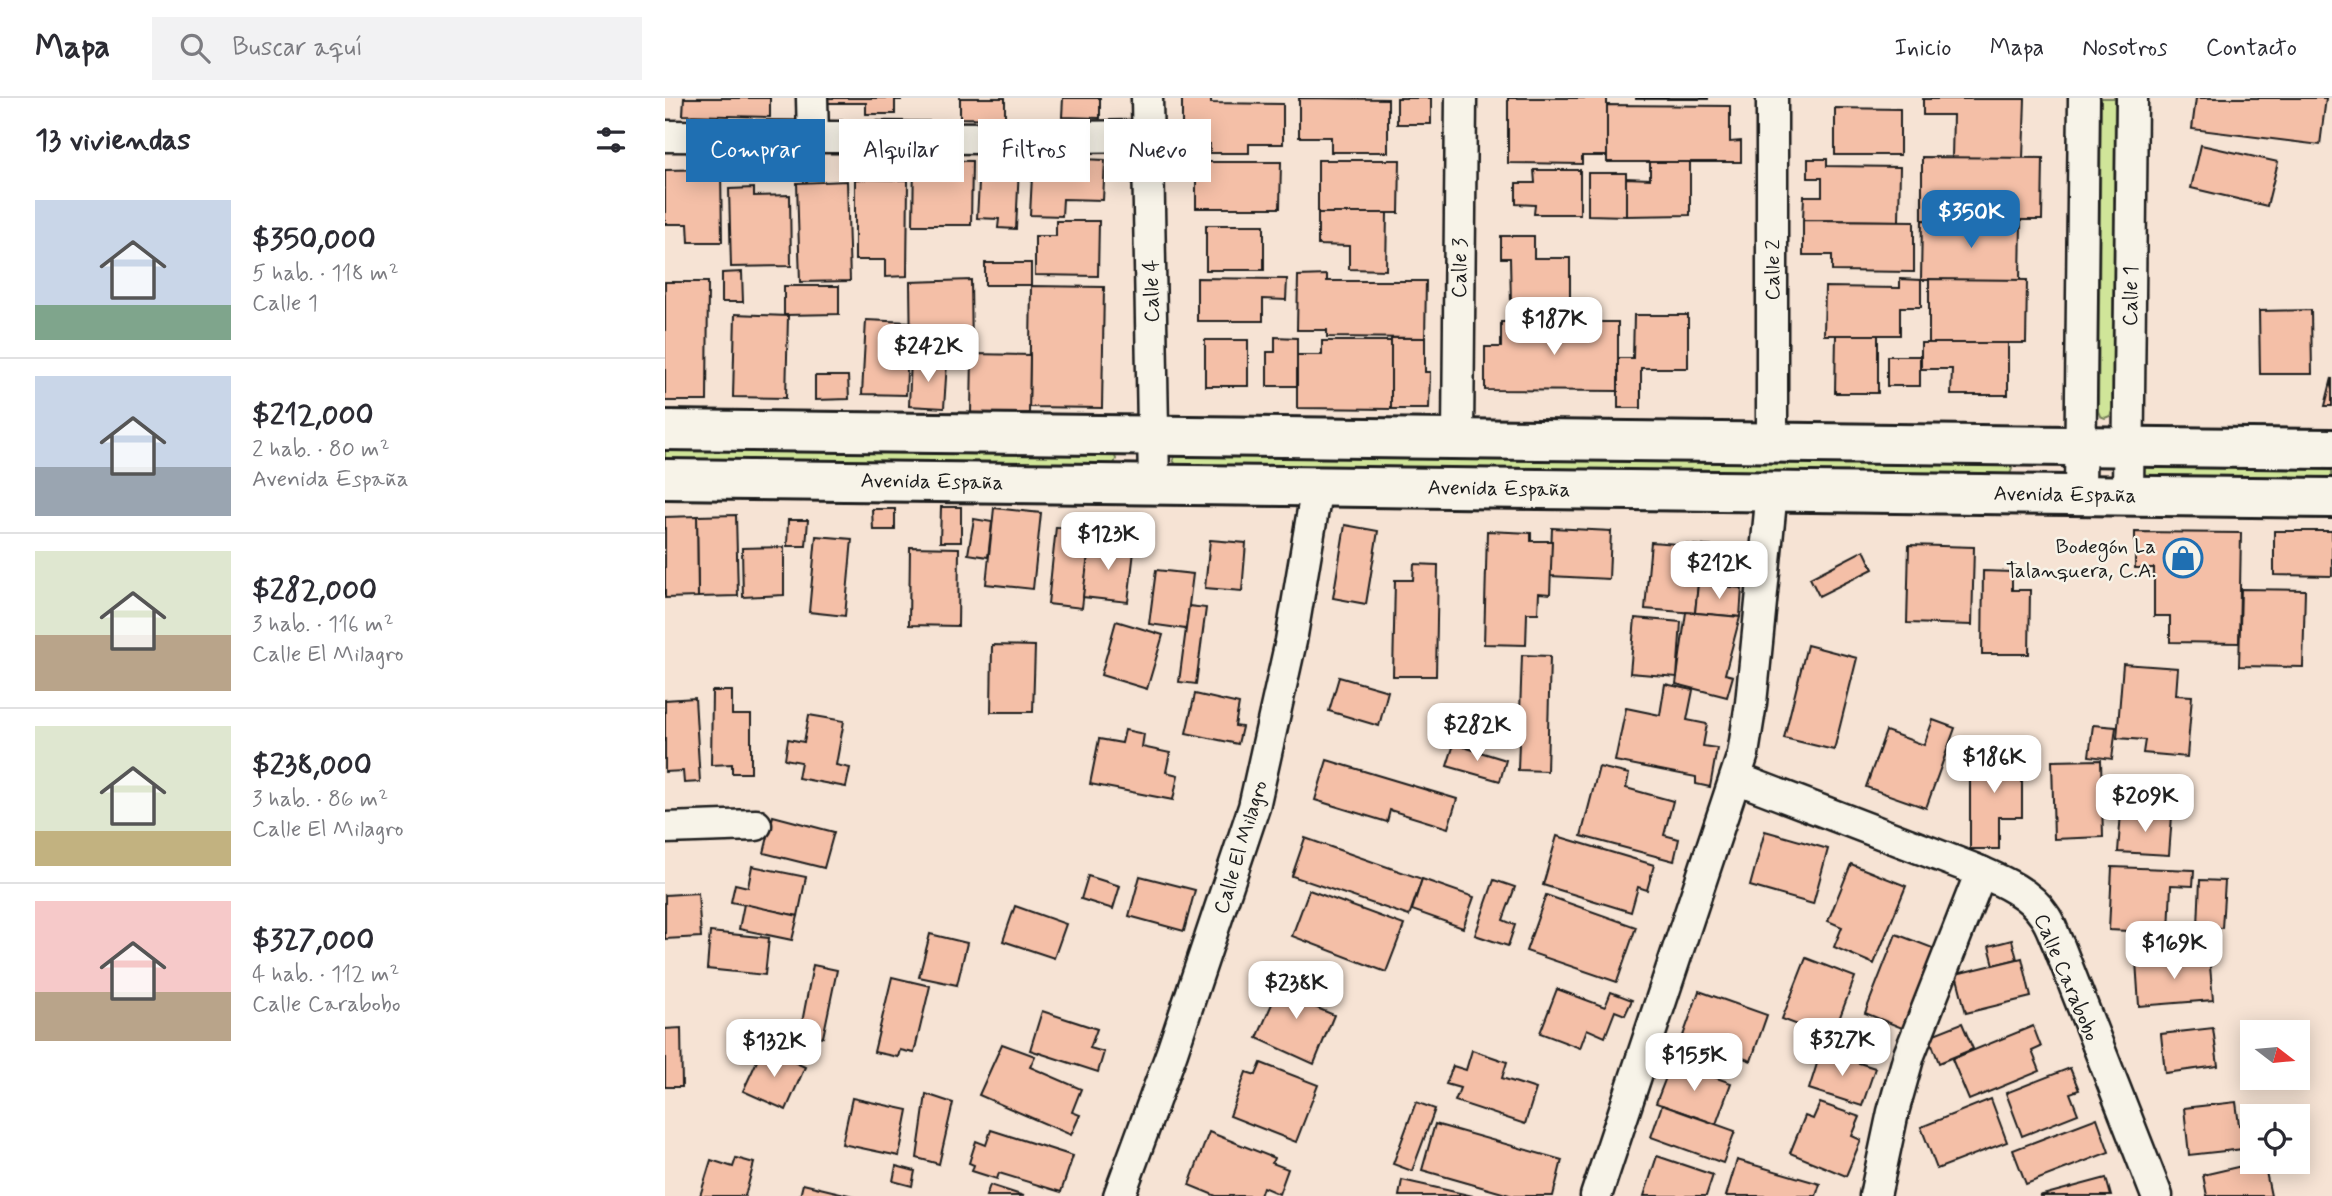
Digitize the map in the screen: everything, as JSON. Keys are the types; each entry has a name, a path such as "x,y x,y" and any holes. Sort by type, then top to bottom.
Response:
{"main road":[{"path":"665,430 2332,449"},
{"name":"Avenida España","path":"665,479 2332,498"}],"street":[{"path":"812,98 813,119"},
{"name":"Calle 4","path":"1147,98 1148,119"},
{"name":"Calle 3","path":"1458,438 1461,98"},
{"name":"Calle 2","path":"1772,98 1772,441"},
{"path":"2080,495 2084,98"},
{"name":"Calle 1","path":"2128,495 2132,98"},
{"path":"665,136 686,136"},
{"path":"825,137 1104,136"},
{"name":"Calle 4","path":"1149,182 1154,484"},
{"name":"Calle El Milagro","path":"1119,1196 1177,1039 1254,807 1291,641 1317,486"},
{"path":"1596,1196 1737,778 1751,703 1772,491"},
{"name":"Calle Carabobo","path":"1737,778 1981,872 2007,883 2032,901 2045,916 2157,1196"},
{"path":"665,828 756,825"},
{"path":"1875,1196 1893,1112 1909,1055 1981,872"}],"green space":[{"path":"2101,98 2115,98 2112,411 2110,416 2105,418 2100,416 2098,411"},
{"path":"665,447 1114,454 1116,459 1114,464 1109,466 665,462"},
{"path":"1176,454 2011,464 2012,469 2010,474 2005,476 1181,467 1173,460"},
{"path":"2146,463 2332,464 2332,484 2147,479 2143,474"}],"building":[{"path":"684,98 770,98 770,117 683,115"},
{"path":"823,98 901,100 895,100 895,114 866,114 866,103 823,103"},
{"path":"960,98 1005,98 1005,119 960,118"},
{"path":"1063,98 1100,98 1100,118 1062,117"},
{"path":"1182,98 1211,98 1211,103 1283,104 1283,144 1249,144 1249,153 1211,153 1211,119 1182,119"},
{"path":"1299,98 1388,99 1388,152 1331,152 1331,137 1299,137"},
{"path":"1397,98 1431,98 1431,124 1397,124"},
{"path":"1508,98 1607,98 1607,156 1582,156 1582,164 1508,163"},
{"path":"1708,98 1708,99 1636,99"},
{"path":"2196,98 2326,98 2320,145 2192,129"},
{"path":"1923,99 2025,99 2023,158 1952,158 1953,115 1923,115"},
{"path":"1607,105 1730,106 1730,142 1741,141 1741,162 1607,162"},
{"path":"1835,108 1900,109 1900,155 1835,155"},
{"path":"2201,145 2278,162 2267,206 2191,188"},
{"path":"1922,157 2043,158 2042,220 1922,220"},
{"path":"1090,159 1104,160 1103,200 1063,199 1062,216 1030,215 1032,182 1090,182"},
{"path":"1808,159 1827,159 1827,166 1900,167 1899,221 1803,220 1804,196 1822,196 1822,178 1808,178"},
{"path":"1318,160 1400,160 1399,213 1318,213"},
{"path":"964,161 972,161 971,225 913,225 914,182 964,182"},
{"path":"1211,162 1281,162 1280,208 1196,208 1196,182 1211,182"},
{"path":"1650,162 1690,162 1690,215 1626,216 1626,178 1650,179"},
{"path":"665,170 686,170 686,182 721,182 722,242 689,242 688,224 665,224"},
{"path":"1534,170 1580,170 1580,214 1534,214 1535,205 1516,204 1516,183 1535,183"},
{"path":"1588,173 1626,173 1626,216 1588,215"},
{"path":"847,182 850,281 800,282 797,183"},
{"path":"855,182 908,182 907,276 885,277 885,260 855,260"},
{"path":"979,182 1018,182 1016,229 998,228 999,219 977,218"},
{"path":"754,188 754,196 790,195 791,266 731,267 729,189"},
{"path":"1318,213 1387,213 1386,270 1349,269 1349,246 1318,245"},
{"path":"1803,220 1914,221 1914,272 1832,271 1832,255 1803,255"},
{"path":"1922,220 2021,221 2020,280 1921,280"},
{"path":"1056,221 1099,221 1098,276 1035,275 1035,236 1056,236"},
{"path":"1206,225 1264,225 1264,270 1206,270"},
{"path":"1501,236 1534,236 1534,258 1570,258 1570,304 1511,304 1510,258 1501,258"},
{"path":"985,263 1031,263 1031,285 985,285"},
{"path":"742,272 743,302 722,302 722,273"},
{"path":"1327,275 1327,281 1426,281 1425,338 1327,337 1327,330 1297,330 1298,276"},
{"path":"1197,278 1287,279 1286,300 1263,299 1263,321 1197,321"},
{"path":"1900,279 1921,280 1921,307 1900,307 1900,335 1824,335 1825,287 1900,288"},
{"path":"1929,279 2027,280 2026,343 1929,343"},
{"path":"971,280 972,354 911,355 910,282"},
{"path":"665,282 708,282 707,401 665,401"},
{"path":"784,286 839,286 839,314 784,315"},
{"path":"1031,286 1104,287 1102,408 1029,407"},
{"path":"2311,310 2312,374 2260,374 2259,311"},
{"path":"735,314 788,316 786,398 733,397"},
{"path":"1634,315 1688,315 1688,368 1641,368 1641,408 1618,408 1618,358 1633,358"},
{"path":"866,320 909,322 906,395 862,394"},
{"path":"1501,322 1618,322 1618,391 1485,390 1485,347 1501,347"},
{"path":"1836,335 1878,335 1878,393 1835,393"},
{"path":"1275,337 1297,338 1297,386 1267,386 1267,352 1275,352"},
{"path":"1391,338 1425,338 1425,372 1430,372 1429,409 1391,409"},
{"path":"1205,340 1248,340 1248,386 1205,386"},
{"path":"1322,341 1391,341 1391,409 1297,408 1297,355 1322,355"},
{"path":"1921,343 2008,343 2008,395 1951,395 1952,369 1921,369"},
{"path":"972,354 1030,355 1029,413 971,413"},
{"path":"1887,356 1920,356 1920,386 1887,386"},
{"path":"911,359 947,362 944,408 909,406"},
{"path":"815,376 848,376 849,399 815,400"},
{"path":"2332,378 2332,406 2325,406"},
{"path":"941,507 961,507 961,542 940,542"},
{"path":"994,508 1041,513 1033,589 986,584"},
{"path":"872,509 895,509 895,530 873,530"},
{"path":"736,515 738,596 698,597 697,516"},
{"path":"697,516 698,597 665,598 665,517"},
{"path":"974,519 992,522 988,557 968,554"},
{"path":"788,520 808,520 806,546 787,546"},
{"path":"1345,525 1378,531 1366,604 1333,598"},
{"path":"1056,527 1091,530 1082,608 1048,604"},
{"path":"1552,528 1611,531 1609,579 1550,576"},
{"path":"1487,531 1531,533 1531,541 1552,541 1550,594 1539,593 1538,613 1527,613 1526,645 1484,644"},
{"path":"2274,531 2332,531 2332,576 2274,575"},
{"path":"2135,532 2241,533 2239,643 2170,642 2170,616 2154,616 2154,568 2135,568"},
{"path":"816,536 852,539 845,616 809,612"},
{"path":"1090,538 1114,540 1112,548 1134,551 1128,602 1083,597"},
{"path":"1210,540 1246,543 1242,591 1205,588"},
{"path":"1651,542 1745,549 1742,588 1698,584 1695,613 1645,609"},
{"path":"1909,545 1974,547 1972,625 1907,623"},
{"path":"784,547 784,595 743,597 742,548"},
{"path":"910,547 959,548 958,626 909,625"},
{"path":"1864,550 1873,569 1819,596 1810,578"},
{"path":"1414,564 1438,565 1436,676 1393,676 1395,580 1413,580"},
{"path":"1156,570 1193,574 1186,629 1149,624"},
{"path":"1983,571 2012,572 2012,590 2030,590 2029,654 1982,654"},
{"path":"1698,584 1742,588 1740,617 1695,613"},
{"path":"2241,589 2305,590 2303,667 2239,666"},
{"path":"1189,606 1206,608 1196,684 1179,682"},
{"path":"1686,612 1740,617 1725,674 1733,676 1727,697 1676,684"},
{"path":"1635,618 1681,622 1677,677 1630,673"},
{"path":"1116,621 1163,635 1147,689 1101,675"},
{"path":"992,645 1035,646 1033,712 991,712"},
{"path":"1807,645 1857,658 1834,750 1784,738"},
{"path":"1522,655 1550,656 1547,771 1518,770"},
{"path":"2123,664 2178,668 2176,695 2192,696 2187,757 2143,753 2145,740 2117,738"},
{"path":"1339,677 1388,691 1379,726 1329,711"},
{"path":"1665,684 1693,690 1687,720 1707,724 1703,746 1717,748 1710,787 1696,784 1696,777 1615,761 1626,708 1660,715"},
{"path":"712,691 732,691 732,715 751,715 751,773 732,773 732,764 711,765"},
{"path":"1195,694 1239,704 1235,726 1242,727 1238,744 1186,733"},
{"path":"695,698 700,782 684,783 683,771 665,772 665,700"},
{"path":"809,715 844,721 836,765 850,768 846,787 798,778 801,762 785,759 788,739 804,742"},
{"path":"1933,720 1955,728 1926,808 1866,787 1886,731 1924,745"},
{"path":"2093,725 2116,727 2112,759 2089,756"},
{"path":"1125,730 1144,734 1142,747 1170,753 1166,772 1178,775 1173,800 1090,784 1099,739 1122,743"},
{"path":"1454,744 1506,760 1500,781 1447,766"},
{"path":"1970,752 2022,752 2022,817 1999,817 1999,849 1970,849"},
{"path":"1327,760 1457,799 1448,828 1390,810 1387,822 1315,800"},
{"path":"2101,760 2103,837 2054,839 2052,761"},
{"path":"1599,767 1629,774 1626,788 1673,801 1664,835 1679,839 1674,861 1581,836"},
{"path":"2121,812 2172,816 2169,855 2118,852"},
{"path":"773,816 834,832 824,868 764,853"},
{"path":"1765,831 1828,849 1813,904 1750,886"},
{"path":"1557,836 1654,865 1647,890 1638,887 1631,912 1543,885"},
{"path":"1305,838 1422,879 1409,916 1292,876"},
{"path":"1851,864 1906,886 1874,964 1834,947 1842,927 1828,921"},
{"path":"752,866 806,877 798,916 731,902 735,884 748,887"},
{"path":"2112,867 2194,870 2193,886 2171,885 2169,933 2109,930"},
{"path":"1088,876 1120,886 1113,909 1081,899"},
{"path":"1140,876 1195,890 1184,931 1129,916"},
{"path":"1422,879 1474,897 1463,928 1412,910"},
{"path":"1494,880 1515,887 1503,920 1515,925 1508,946 1475,935"},
{"path":"2200,880 2225,881 2222,928 2198,926"},
{"path":"1309,890 1404,925 1386,972 1292,936"},
{"path":"698,893 701,937 665,939 665,895"},
{"path":"1546,895 1636,927 1617,982 1526,951"},
{"path":"744,904 798,916 792,940 739,929"},
{"path":"1015,906 1066,924 1054,958 1003,941"},
{"path":"710,932 769,938 765,975 707,969"},
{"path":"930,934 967,943 957,985 919,977"},
{"path":"1896,934 1938,950 1907,1030 1865,1013"},
{"path":"2012,940 2017,959 1994,965 1989,946"},
{"path":"2209,955 2213,1000 2139,1006 2136,961"},
{"path":"1806,958 1855,977 1832,1038 1782,1019"},
{"path":"2022,958 2031,997 1966,1013 1956,974"},
{"path":"813,965 837,970 823,1037 800,1033"},
{"path":"1285,974 1313,986 1305,1003 1334,1015 1314,1064 1257,1038"},
{"path":"892,977 930,986 914,1053 900,1050 898,1057 874,1052"},
{"path":"1557,989 1605,1007 1611,992 1632,1000 1625,1015 1615,1011 1605,1037 1587,1029 1580,1048 1540,1033"},
{"path":"1699,991 1767,1015 1751,1061 1683,1036"},
{"path":"1042,1011 1097,1029 1090,1048 1104,1052 1098,1072 1030,1050"},
{"path":"1962,1023 1973,1049 1939,1063 1929,1036"},
{"path":"2033,1026 2041,1047 2032,1051 2040,1071 1969,1100 1952,1059"},
{"path":"681,1028 682,1087 665,1087 665,1029"},
{"path":"2213,1028 2218,1066 2165,1073 2161,1034"},
{"path":"1002,1044 1035,1056 1030,1067 1081,1089 1072,1112 1080,1115 1071,1135 979,1095"},
{"path":"763,1048 805,1067 786,1110 743,1091"},
{"path":"1472,1050 1507,1062 1502,1078 1536,1089 1525,1124 1455,1101 1460,1088 1446,1084 1453,1066 1466,1070"},
{"path":"1821,1051 1875,1068 1862,1106 1809,1089"},
{"path":"1672,1062 1731,1083 1716,1124 1656,1103"},
{"path":"1261,1063 1318,1085 1296,1142 1230,1116 1246,1072 1256,1075"},
{"path":"2070,1068 2079,1090 2070,1093 2078,1114 2022,1136 2006,1093"},
{"path":"926,1094 953,1103 939,1164 917,1158"},
{"path":"852,1098 908,1110 899,1156 842,1144"},
{"path":"1991,1099 2007,1142 1937,1169 1921,1127"},
{"path":"1416,1102 1435,1109 1412,1171 1393,1164"},
{"path":"2236,1102 2240,1149 2189,1155 2184,1108"},
{"path":"1820,1103 1860,1117 1852,1136 1861,1140 1846,1176 1790,1153 1805,1116 1813,1119"},
{"path":"1662,1105 1735,1131 1723,1163 1651,1137"},
{"path":"2097,1118 2109,1152 2026,1184 2013,1150"},
{"path":"1435,1124 1562,1160 1553,1196 1513,1196 1422,1170"},
{"path":"991,1130 1073,1156 1061,1192 999,1173 997,1179 972,1171 974,1165 969,1163 976,1141 986,1145"},
{"path":"1209,1132 1274,1158 1272,1163 1288,1169 1279,1194 1263,1187 1260,1196 1216,1196 1189,1185"},
{"path":"1657,1156 1713,1175 1706,1196 1644,1196"},
{"path":"736,1158 754,1163 745,1196 700,1196 711,1160 733,1167"},
{"path":"1737,1160 1820,1184 1816,1196 1726,1196"},
{"path":"896,1166 915,1171 912,1186 893,1181"},
{"path":"2240,1166 2240,1174 2266,1174 2271,1196 2207,1196 2203,1175"},
{"path":"2106,1178 2111,1196 2039,1196"},
{"path":"1402,1180 1473,1196 1399,1196"},
{"path":"803,1184 853,1196 800,1196"},
{"path":"990,1185 1024,1196 986,1196"}],"place":[{"name":"Bodegón La Talanquera, C.A.","path":"2183,558"}]}
